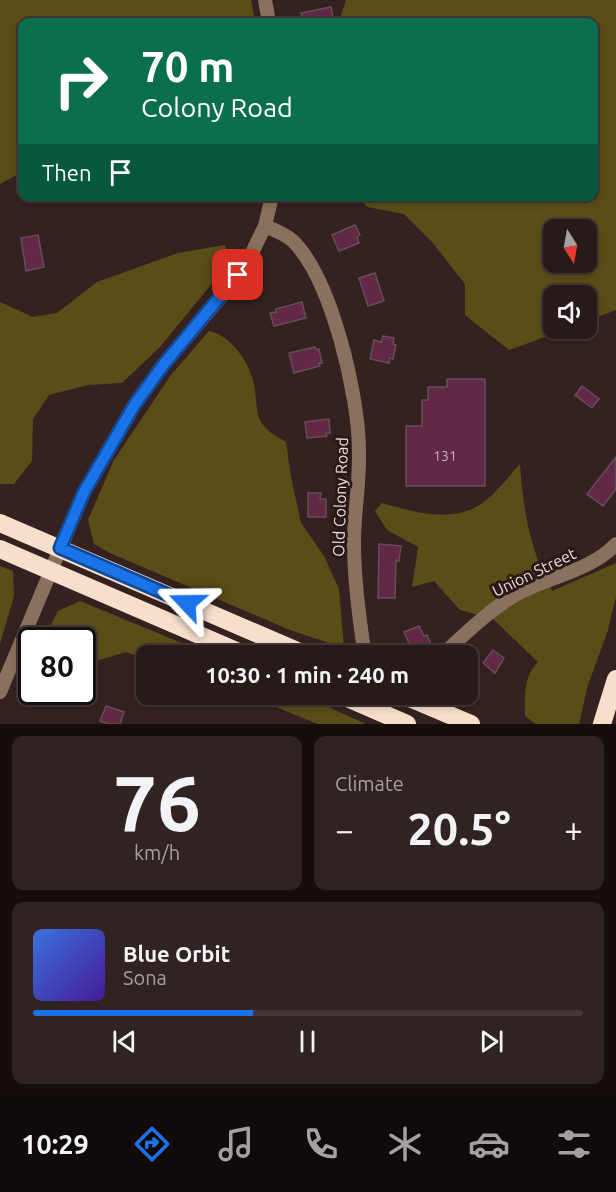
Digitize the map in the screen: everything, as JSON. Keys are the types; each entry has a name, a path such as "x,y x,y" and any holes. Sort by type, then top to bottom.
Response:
{"highway":[{"path":"0,523 284,645"},
{"path":"0,549 223,645"},
{"path":"602,724 616,679"},
{"path":"362,705 398,722"},
{"path":"430,705 471,724"}],"street":[{"path":"265,0 268,18"},
{"path":"0,692 84,492 135,404 164,364 246,265 265,226 271,201"},
{"name":"Old Colony Road","path":"265,226 293,241 317,276 342,348 354,399 359,453 355,513 355,571 364,645"},
{"name":"Union Street","path":"454,645 500,605 525,591 597,559 616,544"},
{"path":"398,722 406,705"}],"shaded area":[{"path":"0,0 251,0 254,18 18,18 18,174 0,184"},
{"path":"346,0 616,0 616,310 597,317 597,285 543,285 543,338 509,350 465,315 465,284 432,242 404,214 367,207 363,201 598,201 598,18 340,18"},
{"path":"225,245 232,259 160,347 122,383 88,385 49,395 33,419 32,461 14,484 0,484 0,302 33,317 57,313 97,282 178,253"},
{"path":"209,331 225,338 239,352 252,377 261,422 272,434 286,442 301,523 324,556 339,589 344,645 335,645 290,630 110,553 94,544 88,520 114,460 171,375"},
{"path":"520,464 523,497 533,545 552,591 616,563 616,597 608,630 587,688 579,724 536,724 525,716 527,680 538,662 493,619 460,610 434,581 412,587 418,547 387,530 375,511 382,503 421,513 448,515 461,513 485,501"},
{"path":"0,566 13,571 14,596 0,644"},
{"path":"80,601 187,645 136,645 136,655 126,652 96,661 96,627 50,627 58,611"},
{"path":"271,705 324,705 366,724 318,724"}],"building":[{"path":"331,7 333,18 302,18 301,13"},
{"path":"355,225 360,235 357,237 359,243 339,251 332,235"},
{"path":"38,235 44,267 26,271 21,238"},
{"path":"375,273 384,301 368,306 359,278"},
{"path":"302,302 306,318 274,326 270,313 276,312 276,309"},
{"path":"383,336 394,338 393,344 396,345 393,359 390,358 389,363 370,359 374,340 381,342"},
{"path":"315,347 316,350 319,349 322,363 319,363 320,366 294,373 289,353"},
{"path":"447,379 485,379 485,486 406,486 406,426 422,426 422,400 428,400 428,387 447,387"},
{"path":"582,386 599,399 592,408 575,395"},
{"path":"329,419 330,433 326,433 327,436 307,438 305,422"},
{"path":"616,457 616,489 603,506 587,494"},
{"path":"308,493 321,493 320,499 326,499 326,517 308,517"},
{"path":"379,544 401,546 399,561 396,560 395,598 378,598"},
{"path":"419,626 424,636 427,635 431,645 410,645 404,632"},
{"path":"493,650 504,658 495,673 483,663"},
{"path":"106,706 124,712 120,724 100,721"}],"route":[{"path":"187,603 60,548 84,492 135,404 164,364 238,275"}]}
